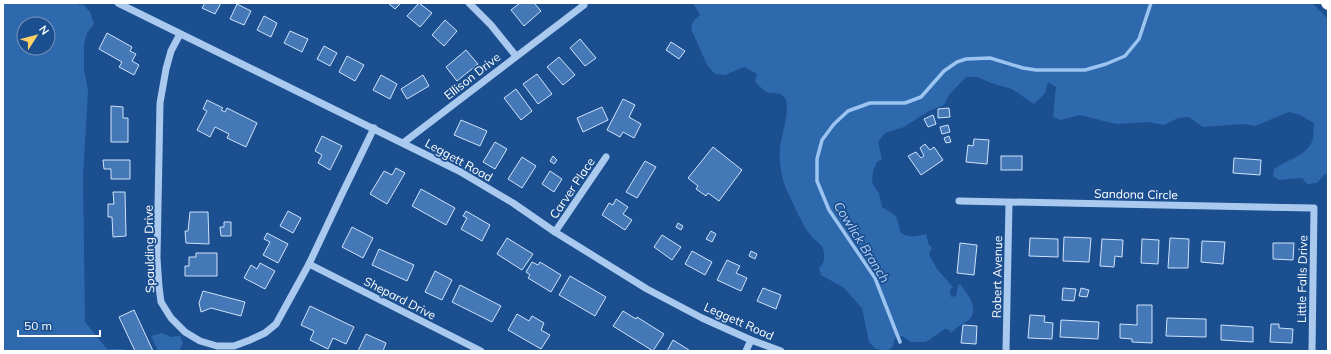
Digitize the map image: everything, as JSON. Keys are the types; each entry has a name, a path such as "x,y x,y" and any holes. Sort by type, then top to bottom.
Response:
{"street":[{"name":"Leggett Road","path":"118,3 459,171 513,203 555,232 647,289 702,318 751,340 781,351"},
{"name":"Ellison Drive","path":"403,143 516,56 491,24 469,3"},
{"path":"516,56 584,5"},
{"name":"Spaulding Drive","path":"180,34 171,51 160,102 157,258 161,302 171,318 185,332 200,341 217,346 234,346 265,333 276,324 309,264 374,128"},
{"name":"Carver Place","path":"555,232 606,157"},
{"name":"Sandona Circle","path":"959,201 1314,208"},
{"name":"Robert Avenue","path":"1006,351 1009,203"},
{"name":"Little Falls Drive","path":"1312,351 1314,208"},
{"name":"Shepard Drive","path":"309,264 481,351"},
{"path":"746,351 751,340"}],"shaded area":[{"path":"3,3 78,3 78,5 83,4 90,12 94,24 87,33 84,44 84,69 88,91 83,176 85,322 107,349 124,349 125,351 3,351"},
{"path":"693,3 1312,3 1328,19 1328,174 1324,175 1317,183 1307,184 1302,178 1279,180 1273,176 1274,169 1303,153 1311,144 1313,138 1314,123 1300,115 1289,112 1255,126 1244,124 1203,127 1189,117 1178,118 1164,125 1148,122 1116,124 1080,115 1061,120 1053,117 1056,87 1048,82 1045,93 1034,104 1012,89 977,77 966,77 949,95 944,105 929,111 904,127 885,133 878,142 882,159 877,162 873,171 872,183 879,193 882,207 896,216 901,233 907,236 919,236 926,234 928,243 932,248 929,254 937,269 953,287 950,290 951,297 956,296 958,285 960,284 972,302 972,315 969,320 951,333 949,330 945,329 926,342 911,342 902,336 895,338 893,346 888,351 876,349 869,342 862,308 844,288 821,275 819,268 824,257 822,247 804,226 786,188 780,165 781,143 787,114 786,101 784,97 781,94 770,93 762,88 755,82 757,74 744,67 725,75 715,74 707,65 692,31 692,24 700,15"},
{"path":"162,333 171,337 180,336 183,343 179,351 158,351 151,336"}],"building":[{"path":"205,3 221,3 215,14 202,8"},
{"path":"388,3 401,3 395,9"},
{"path":"419,3 432,13 420,27 407,16"},
{"path":"520,3 534,3 541,11 524,26 511,10"},
{"path":"237,4 251,11 244,25 230,19"},
{"path":"264,16 277,23 271,37 257,30"},
{"path":"445,20 457,31 444,46 432,35"},
{"path":"290,31 308,39 302,52 284,43"},
{"path":"107,33 132,47 130,51 136,54 132,61 139,65 134,75 119,67 122,62 99,49"},
{"path":"580,39 596,58 585,66 570,48"},
{"path":"671,42 685,51 679,59 666,50"},
{"path":"324,46 337,53 330,66 317,59"},
{"path":"466,50 478,64 457,81 446,67"},
{"path":"347,56 364,65 355,81 339,72"},
{"path":"559,57 575,75 563,85 547,67"},
{"path":"537,74 552,94 538,104 523,84"},
{"path":"381,75 397,84 390,99 373,90"},
{"path":"423,75 429,86 407,99 401,89"},
{"path":"516,89 532,111 521,120 504,98"},
{"path":"623,99 635,105 629,117 641,124 634,138 623,132 620,137 607,130"},
{"path":"207,100 223,108 221,110 225,112 227,108 257,123 246,147 227,138 229,134 215,127 210,137 197,130 207,111 203,109"},
{"path":"111,106 123,107 123,118 128,118 128,142 111,142"},
{"path":"602,107 608,120 583,132 577,118"},
{"path":"949,108 950,117 938,118 938,109"},
{"path":"933,115 936,124 928,127 924,119"},
{"path":"461,120 487,131 480,146 454,135"},
{"path":"948,125 950,132 942,134 940,127"},
{"path":"322,136 342,146 330,170 318,163 322,155 315,151"},
{"path":"949,136 951,142 946,143 944,138"},
{"path":"974,139 989,140 987,164 966,162 968,145 973,146"},
{"path":"495,142 507,149 495,169 483,162"},
{"path":"925,144 930,150 934,147 943,160 921,175 908,156 916,152 921,158 924,156 920,148"},
{"path":"713,147 742,170 719,201 708,193 706,196 696,189 698,186 688,178"},
{"path":"553,156 557,160 554,164 550,161"},
{"path":"1001,156 1022,156 1022,170 1001,170"},
{"path":"522,157 536,166 522,188 508,179"},
{"path":"1234,158 1261,160 1260,175 1233,173"},
{"path":"103,160 130,160 130,179 111,179 111,169 104,169"},
{"path":"645,161 656,167 637,198 626,192"},
{"path":"396,168 405,173 387,204 370,194 384,171 392,175"},
{"path":"550,171 562,179 554,192 542,184"},
{"path":"421,189 455,208 446,225 412,206"},
{"path":"113,192 125,192 126,236 113,237 112,217 108,217 108,204 114,204"},
{"path":"616,199 628,207 623,214 632,220 625,230 602,215 609,203 613,205"},
{"path":"288,211 301,218 293,233 280,226"},
{"path":"466,211 490,225 482,241 461,229 467,218 463,216"},
{"path":"190,212 208,212 209,244 186,243 185,231 188,231"},
{"path":"224,222 231,222 231,236 221,236 220,227 224,227"},
{"path":"678,223 683,226 681,230 676,227"},
{"path":"352,227 373,238 363,258 342,247"},
{"path":"711,231 716,234 712,242 706,239"},
{"path":"267,233 288,244 278,263 263,255 270,242 264,239"},
{"path":"662,235 681,247 672,260 654,247"},
{"path":"1064,237 1091,238 1089,262 1063,261"},
{"path":"507,238 533,254 522,270 497,254"},
{"path":"1030,238 1058,239 1058,257 1029,256"},
{"path":"1170,238 1189,239 1188,268 1168,268"},
{"path":"1102,239 1123,240 1122,257 1115,256 1114,267 1100,266"},
{"path":"1142,239 1159,240 1158,264 1141,263"},
{"path":"1202,241 1225,242 1223,264 1201,262"},
{"path":"960,243 977,245 974,275 957,273"},
{"path":"1273,243 1294,243 1293,260 1273,259"},
{"path":"379,249 414,265 407,281 372,265"},
{"path":"692,251 712,262 705,275 685,264"},
{"path":"751,251 757,254 755,259 749,256"},
{"path":"196,253 217,253 217,276 185,276 185,266 189,266 189,257 196,257"},
{"path":"727,260 740,266 736,273 747,278 741,291 717,280"},
{"path":"532,262 538,265 540,262 561,275 551,292 528,278 530,275 526,272"},
{"path":"260,263 275,271 265,289 244,278 251,265 257,269"},
{"path":"435,271 452,280 442,300 425,292"},
{"path":"570,276 606,297 595,316 559,295"},
{"path":"460,285 501,306 492,322 452,302"},
{"path":"763,288 781,295 776,309 757,301"},
{"path":"1063,288 1076,289 1074,301 1062,300"},
{"path":"1081,288 1089,290 1087,297 1079,296"},
{"path":"203,291 245,302 241,316 211,308 201,312 199,303"},
{"path":"1137,305 1152,305 1152,343 1132,342 1132,339 1120,338 1120,324 1137,325"},
{"path":"310,306 354,327 346,344 333,338 328,349 310,340 314,331 301,325"},
{"path":"134,310 153,351 135,351 119,317"},
{"path":"623,311 636,319 637,317 664,334 653,351 613,326"},
{"path":"517,314 529,321 532,316 544,323 541,330 550,335 541,349 508,330"},
{"path":"1030,315 1045,316 1044,322 1053,323 1052,339 1028,338"},
{"path":"1167,318 1206,319 1206,337 1166,336"},
{"path":"1061,320 1099,322 1098,339 1060,337"},
{"path":"1271,324 1279,324 1279,328 1293,329 1292,343 1270,342"},
{"path":"963,325 977,326 976,344 961,343"},
{"path":"1221,325 1253,327 1253,342 1221,340"},
{"path":"366,334 386,343 383,351 358,351"},
{"path":"673,340 689,350 667,351"}],"waterway":[{"name":"Cowlick Branch","path":"900,342 875,278 829,210 817,181 817,159 822,140 834,124 848,111 870,103 905,103 921,97 944,71 957,62 966,59 990,58 1023,68 1036,70 1085,70 1106,64 1125,56 1139,39 1151,3"}]}
